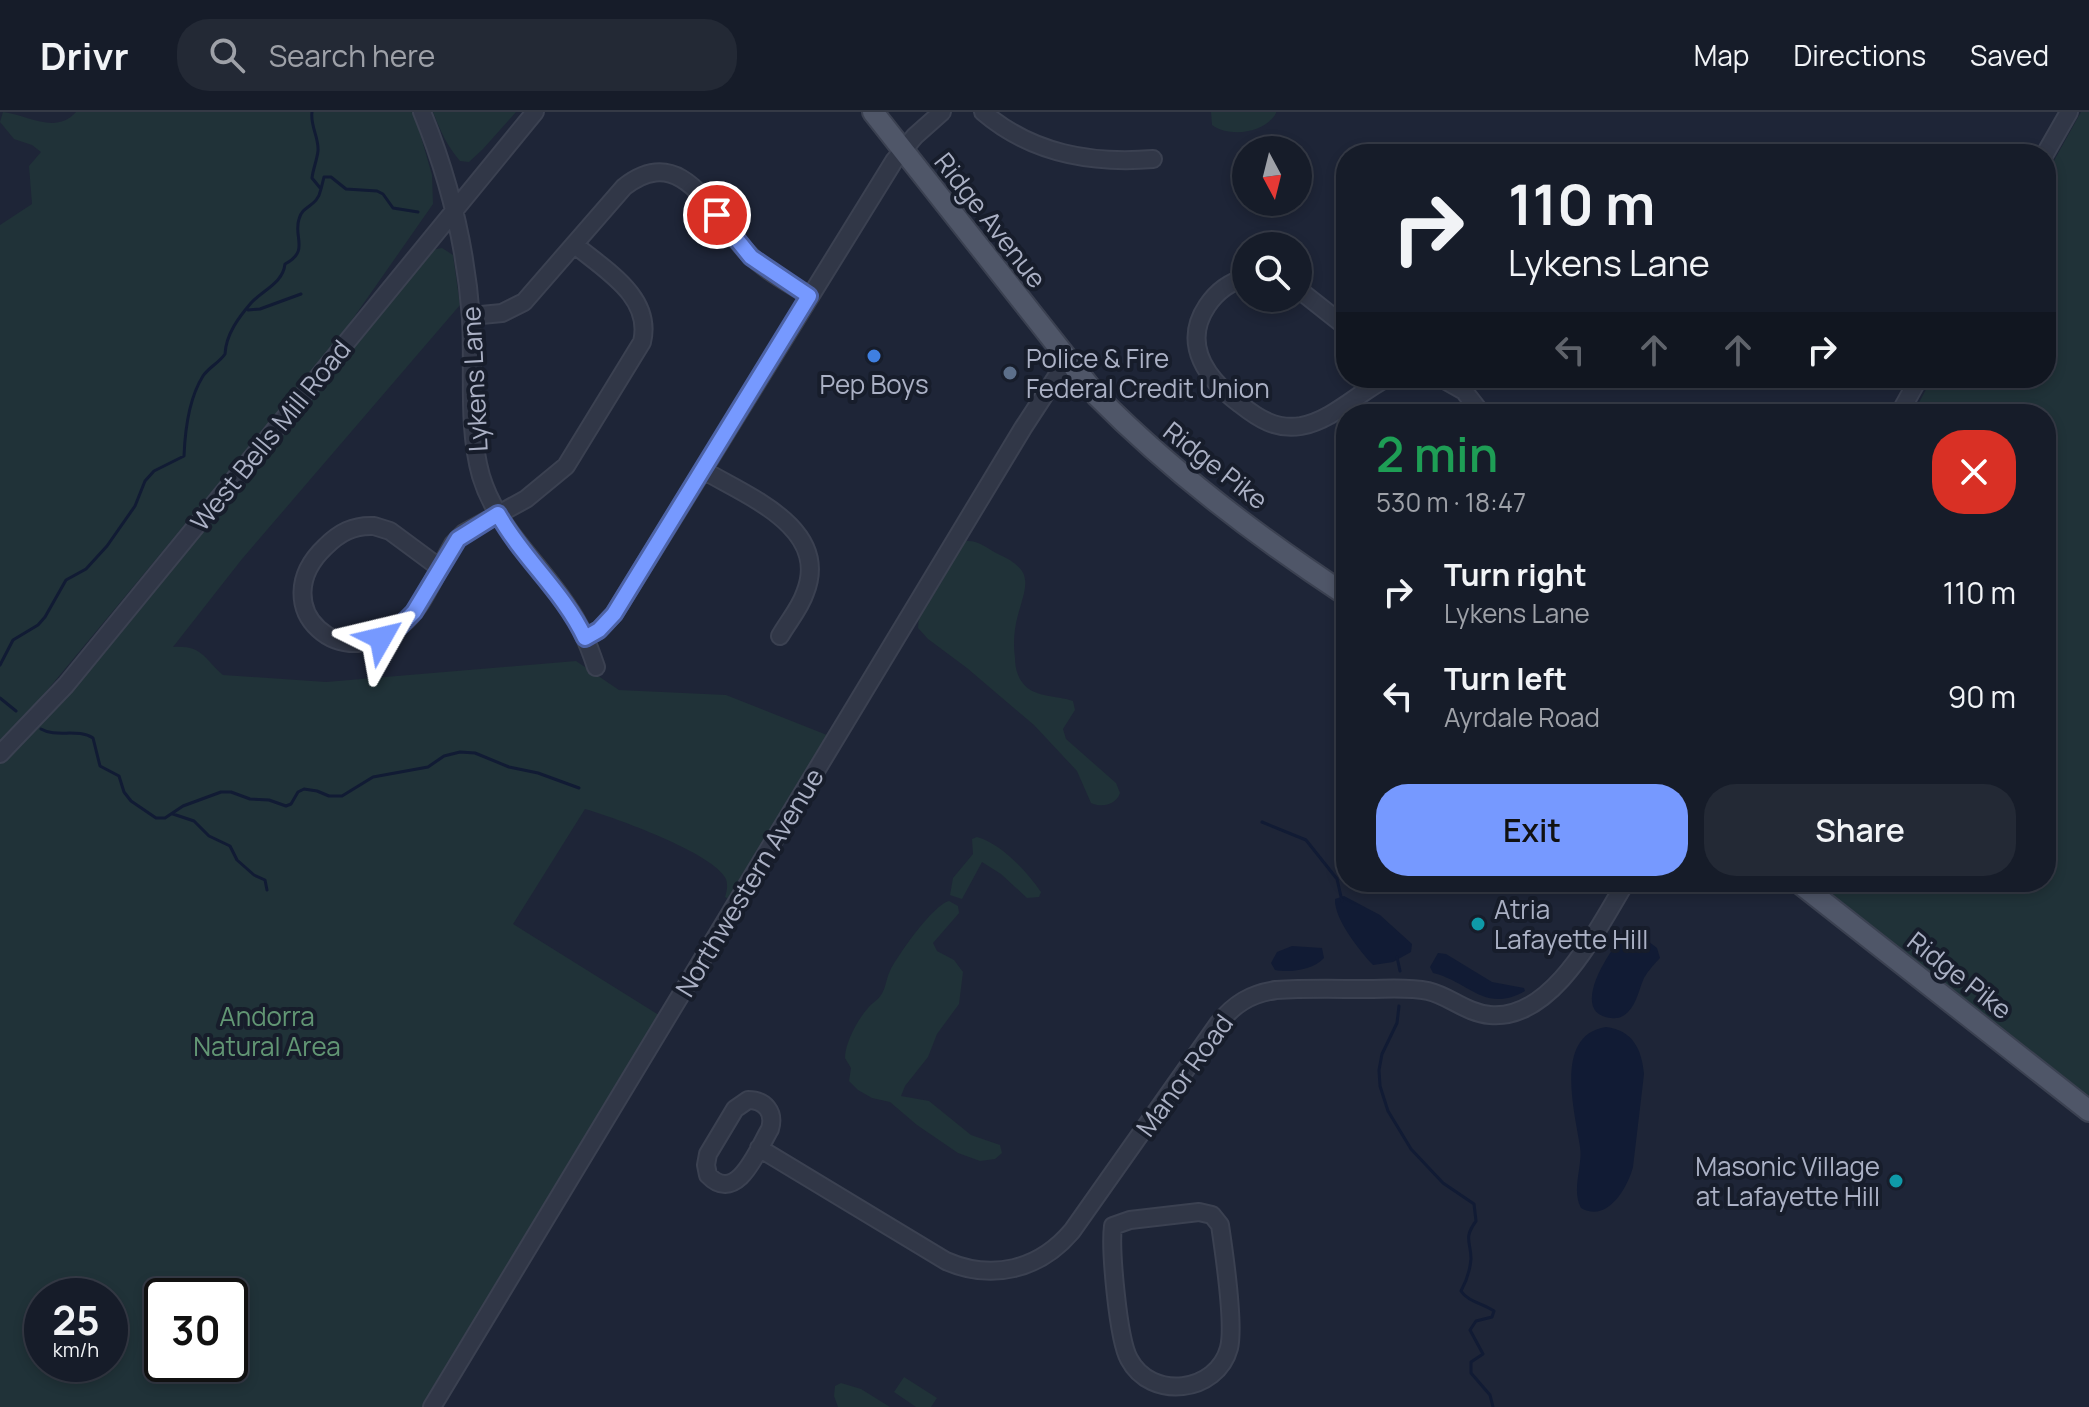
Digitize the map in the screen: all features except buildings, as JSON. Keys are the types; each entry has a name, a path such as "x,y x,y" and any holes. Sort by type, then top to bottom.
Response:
{"main road":[{"name":"Ridge Avenue","path":"873,112 1068,359"},
{"name":"Ridge Pike","path":"1068,359 1097,396 1140,439 1194,484 1336,588"},
{"name":"Ridge Pike","path":"1811,892 2089,1111"}],"street":[{"name":"Lykens Lane","path":"422,112 454,209 471,316 476,448 481,476 498,514 520,547 562,598 585,638 596,667"},
{"name":"West Bells Mill Road","path":"0,754 66,685 535,112"},
{"path":"585,638 599,630 614,614 903,149 942,112"},
{"path":"983,112 1018,136 1060,153 1108,161 1153,159"},
{"path":"2051,144 2069,112"},
{"path":"471,316 502,313 524,302 632,181 648,174 678,176 694,186 751,257 809,296"},
{"path":"440,568 390,531 374,526 356,527 339,534 314,557 305,574 303,601 314,624 328,637 352,644 370,642 391,633 408,619 420,603 440,568 453,544 464,533 537,492 566,466 642,342 645,325 637,301 575,245"},
{"path":"1232,283 1212,298 1203,313 1197,339 1199,357 1208,375 1221,390 1253,414 1279,426 1310,424 1336,408"},
{"path":"1312,300 1336,319"},
{"name":"Northwestern Avenue","path":"432,1407 1023,428 1068,359"},
{"path":"1343,404 1369,388"},
{"path":"1459,388 1474,404"},
{"path":"703,470 781,517 804,543 810,566 809,583 803,599 780,636"},
{"name":"Manor Road","path":"759,1148 946,1261 979,1271 1013,1269 1042,1258 1065,1239 1218,1024 1240,1002 1256,994 1276,990 1411,989 1438,994 1477,1013 1516,1013 1542,1000 1562,978 1619,892"},
{"path":"748,1100 763,1103 771,1114 770,1129 759,1148 736,1182 721,1184 708,1175 708,1154 735,1109 748,1100"},
{"path":"1088,1208 1113,1226 1123,1341 1128,1358 1139,1373 1163,1386 1181,1387 1206,1379 1224,1361 1231,1336 1218,1221 1212,1215 1199,1212 1130,1220 1113,1226"}],"green space":[{"path":"3,112 51,123 68,119 76,112 414,112 432,175 433,204 338,340 40,699 0,740 0,225 32,204 29,166 41,152 32,145 14,139 0,122"},
{"path":"433,112 516,112 469,162 460,161 455,155"},
{"path":"1211,112 1276,113 1256,129 1238,132 1212,125"},
{"path":"2081,112 2089,112 2089,1101 1823,892 2056,892 2056,404 1918,404 1927,388 2056,388 2056,157"},
{"name":"Andorra Natural Area","path":"442,248 453,255 460,305 242,559 173,647 197,651 223,675 326,682 576,661 619,690 726,695 832,737 731,900 725,897 726,879 703,858 662,837 585,809 513,924 662,1017 428,1407 0,1407 0,762 15,749 432,250"},
{"path":"966,541 979,543 1011,561 1023,573 1025,587 1014,636 1018,674 1032,691 1073,701 1075,710 1063,729 1066,739 1116,783 1120,793 1112,803 1091,803 1077,771 1034,725 918,628 919,616 942,581 956,551"},
{"path":"977,837 1013,859 1041,892 1039,897 1027,898 1001,874 982,862 962,899 950,895 953,878 973,854 972,839"},
{"path":"949,901 958,906 959,913 933,943 937,951 954,960 963,972 959,1004 937,1034 928,1057 905,1086 901,1096 929,1101 971,1135 1000,1145 1002,1153 995,1159 980,1161 958,1153 890,1102 872,1098 849,1081 851,1068 845,1058 856,1025 881,995 890,971 908,943 934,911"},
{"path":"904,1377 937,1398 931,1407 916,1407 894,1392"},
{"path":"841,1383 861,1389 890,1407 838,1407 834,1396 835,1386"}],"water":[{"path":"1344,896 1380,915 1412,944 1411,952 1393,962 1373,965 1339,916 1335,899"},
{"path":"1631,928 1657,948 1660,958 1644,978 1631,1008 1622,1016 1611,1018 1598,1014 1592,1004 1593,991 1605,961"},
{"path":"1292,946 1322,948 1324,958 1301,970 1275,970 1271,963 1277,952"},
{"path":"1438,953 1446,954 1492,982 1524,988 1525,991 1499,999 1477,994 1433,973 1430,967"},
{"path":"1606,1027 1623,1032 1634,1043 1644,1074 1630,1176 1614,1201 1599,1211 1590,1211 1581,1208 1577,1194 1580,1154 1571,1077 1579,1044 1589,1033"}],"waterway":[{"path":"0,665 13,640 38,625 45,617 66,580 86,569 107,546 135,506 145,481 154,471 184,456 189,415 198,385 205,373 225,354 231,333 242,314 277,281 285,264 293,259 299,249 299,219 321,189 312,178 318,151 312,112"},
{"path":"321,189 324,177 331,177 346,189 377,191 393,208 418,212"},
{"path":"248,310 260,309 301,294"},
{"path":"0,698 16,711"},
{"path":"41,729 93,738 100,766 119,776 124,792 131,801 156,818 165,818 183,806 221,792 286,806 304,789 342,796 373,777 428,767 444,756 460,752 475,753 509,767 538,773 579,788"},
{"path":"173,814 194,821 209,836 230,846 237,860 265,880 267,890"},
{"path":"1262,822 1306,840 1336,878"},
{"path":"1340,892 1342,901"},
{"path":"1397,957 1400,971"},
{"path":"1399,1006 1397,1023 1382,1054 1380,1086 1388,1111 1411,1149 1443,1183 1474,1204 1476,1221 1469,1236 1470,1263 1461,1291 1494,1311 1492,1317 1476,1321 1470,1330 1483,1354 1471,1362 1471,1373 1490,1395 1493,1407"}],"place":[{"name":"Pep Boys","path":"874,356"},
{"name":"Police & Fire Federal Credit Union","path":"1010,373"},
{"name":"Atria Lafayette Hill","path":"1478,924"},
{"name":"Masonic Village at Lafayette Hill","path":"1896,1181"}],"route":[{"path":"381,638 414,612 458,539 498,514 520,547 562,598 585,638 599,630 614,614 809,296 751,257 717,215"}]}
